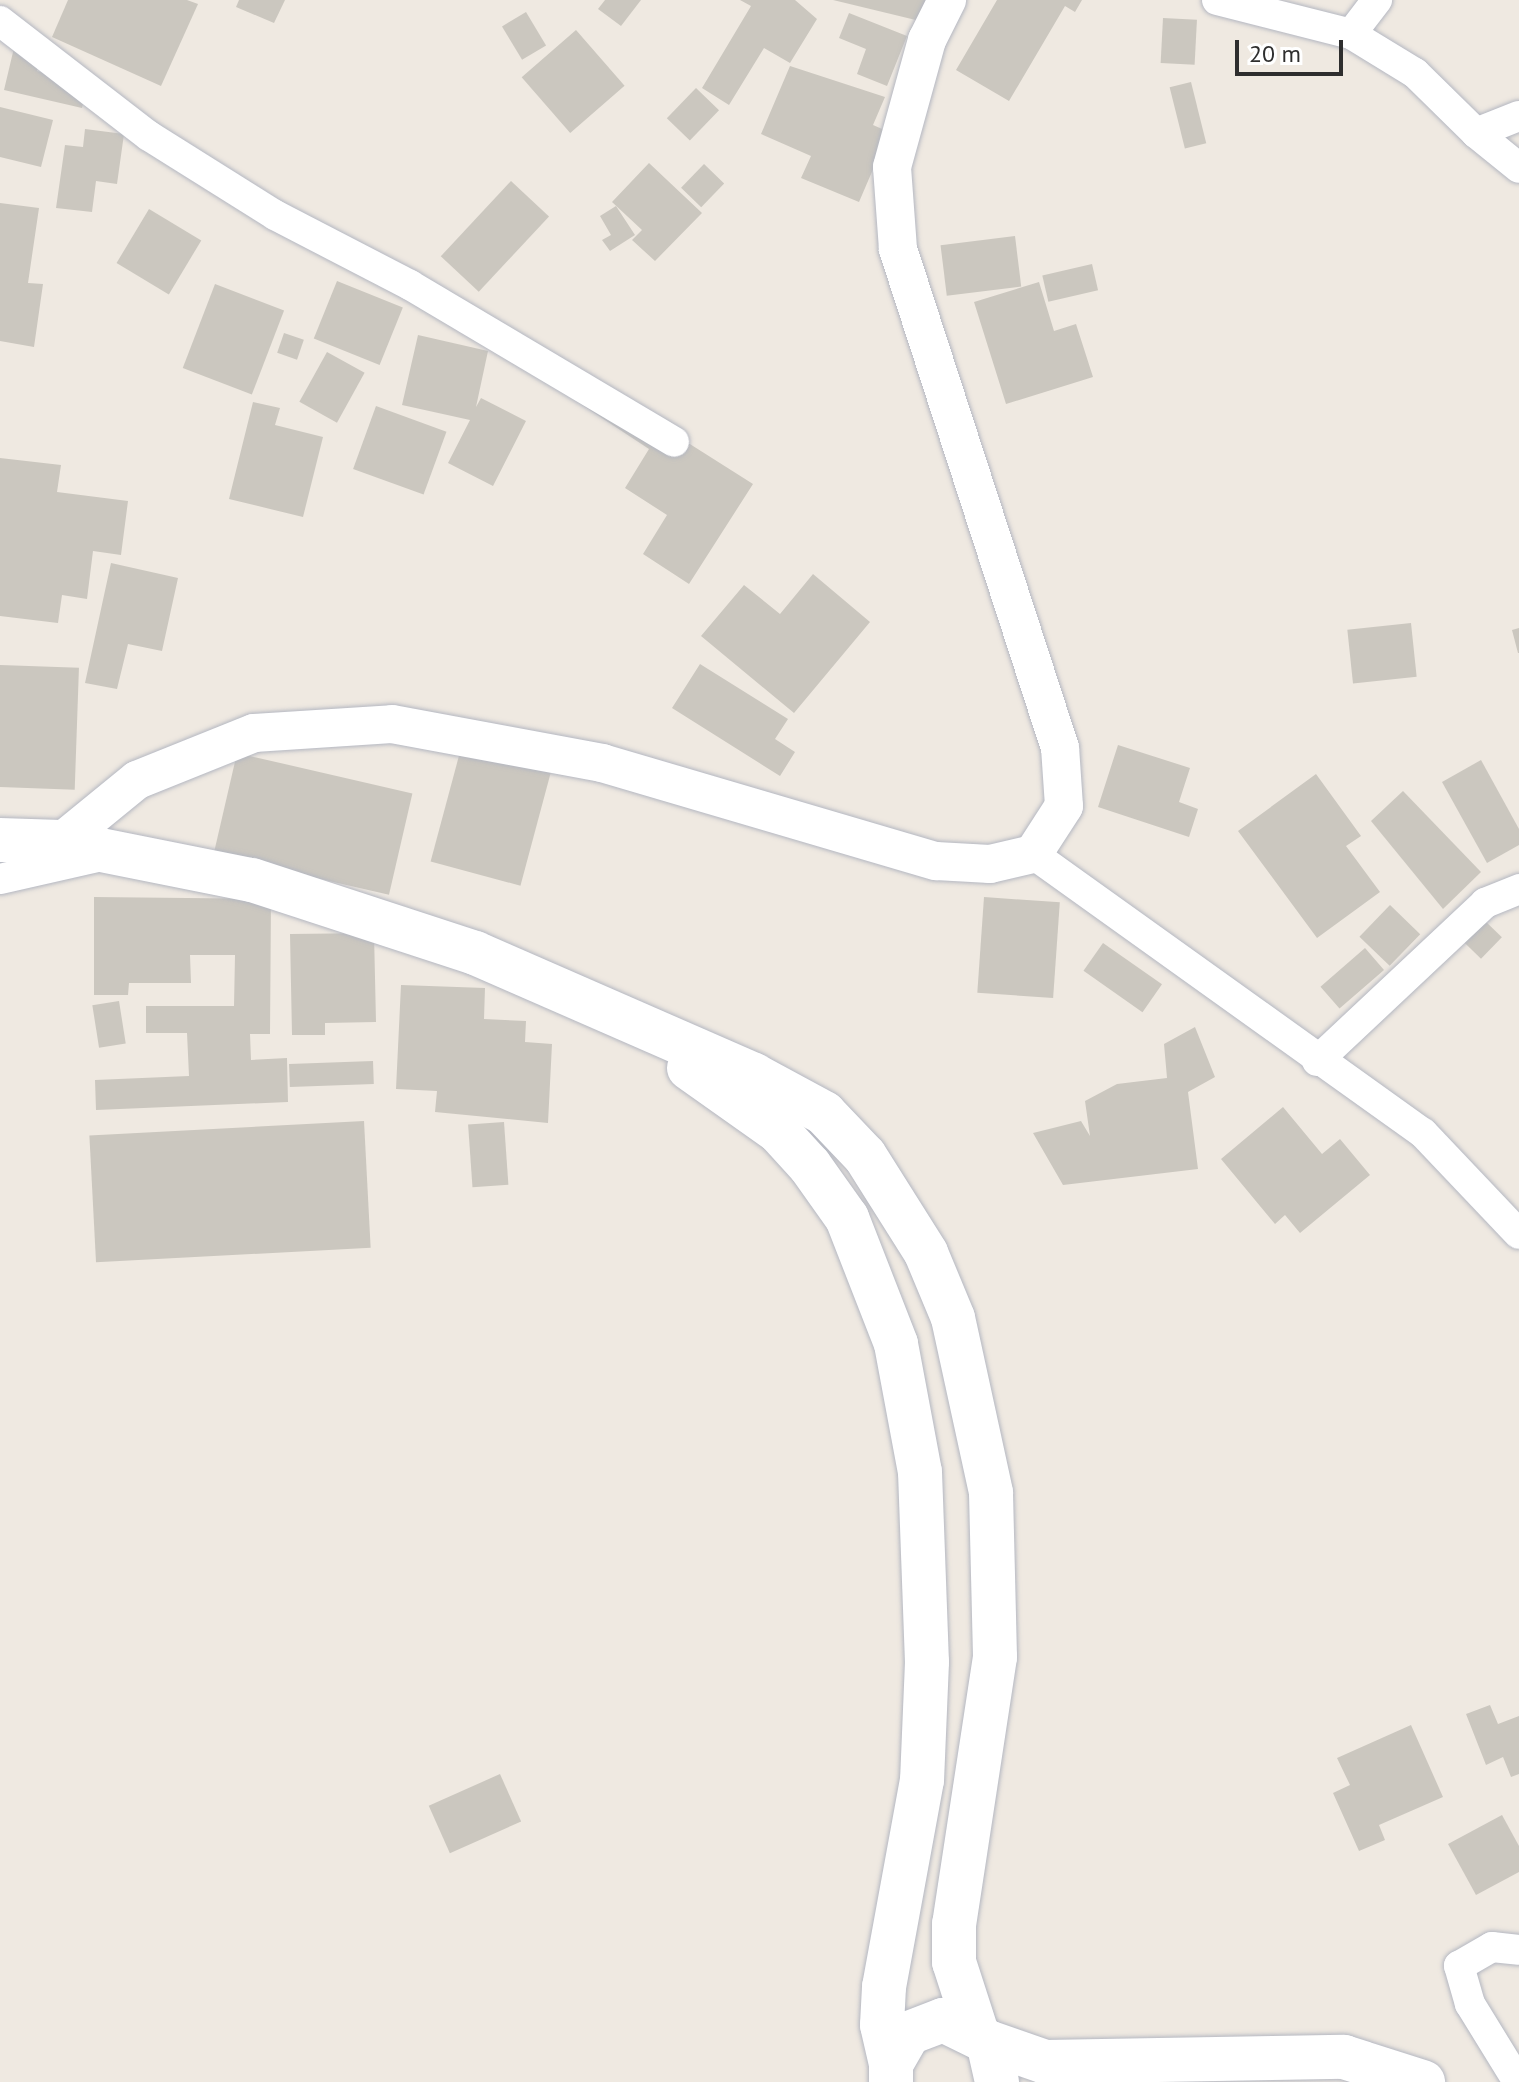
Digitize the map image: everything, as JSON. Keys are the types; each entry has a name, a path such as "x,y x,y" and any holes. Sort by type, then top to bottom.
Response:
{"main road":[{"path":"0,840 61,842 304,893 475,953 606,1008 824,1113 892,1191 953,1318 976,1397 993,1533 991,1698 954,1924 954,1962 987,2051"},
{"path":"606,1008 778,1131 810,1166 847,1218 896,1344 920,1472 927,1662 922,1780 884,1987 882,2025 891,2073"},
{"path":"891,2073 909,2033 925,2023 943,2020 987,2051 1045,2062 1344,2057 1423,2082"}],"street":[{"path":"61,842 137,780 254,733 392,724 602,763 936,861 990,864 1033,854 1064,806 1060,748 898,249 892,167 927,40 947,0"},
{"path":"1217,0 1351,34 1415,73 1476,133 1519,168"},
{"path":"1351,34 1377,0"},
{"path":"0,21 149,136 275,215 410,285 674,442"},
{"path":"1476,133 1519,116"},
{"path":"0,879 111,854"},
{"path":"1033,854 1317,1061 1423,1133 1516,1226"},
{"path":"1317,1061 1485,903 1519,889"},
{"path":"1518,2082 1470,2004 1459,1966 1492,1947 1519,1950"}],"building":[{"path":"68,0 187,0 198,4 161,86 52,37"},
{"path":"239,0 285,0 274,23 236,7"},
{"path":"605,0 641,0 621,26 598,9"},
{"path":"740,0 795,0 817,19 790,63 764,48 729,105 702,88 751,6"},
{"path":"833,0 929,0 924,22"},
{"path":"997,0 1082,0 1075,12 1065,6 1009,101 956,70"},
{"path":"526,12 546,45 522,60 502,26"},
{"path":"849,13 907,36 887,86 857,74 866,49 839,38"},
{"path":"1163,18 1197,20 1195,65 1161,63"},
{"path":"576,30 625,86 570,133 522,77"},
{"path":"18,31 45,37 37,71 88,83 82,108 4,90"},
{"path":"790,66 885,97 873,125 889,132 859,202 801,178 811,156 761,134"},
{"path":"1191,82 1206,143 1185,148 1170,87"},
{"path":"696,88 719,110 690,140 667,118"},
{"path":"0,107 53,120 41,167 0,157"},
{"path":"85,129 124,134 117,184 96,181 92,212 56,208 65,145 83,147"},
{"path":"649,163 702,213 655,261 632,240 642,230 612,202"},
{"path":"704,164 724,183 701,207 681,188"},
{"path":"511,181 549,216 479,292 441,256"},
{"path":"0,203 39,208 28,283 43,284 34,347 0,341"},
{"path":"616,206 635,235 610,251 602,240 611,235 600,216"},
{"path":"149,209 201,240 169,294 117,263"},
{"path":"1015,236 1021,287 947,296 941,245"},
{"path":"1092,264 1098,290 1048,302 1042,275"},
{"path":"337,281 403,308 380,365 314,338"},
{"path":"1039,282 1054,331 1076,324 1093,377 1006,404 974,302"},
{"path":"215,284 284,311 252,395 183,368"},
{"path":"284,333 304,340 297,360 277,353"},
{"path":"418,335 488,351 476,407 481,398 526,421 493,486 448,463 470,420 402,405"},
{"path":"327,352 365,373 337,423 299,402"},
{"path":"561,391 663,427 753,484 689,584 643,554 667,515 625,488 649,449"},
{"path":"253,402 280,408 275,425 323,437 303,517 229,499"},
{"path":"376,406 446,432 424,495 353,469"},
{"path":"0,458 61,465 57,492 128,501 121,555 93,551 87,599 62,595 58,623 0,616"},
{"path":"111,563 178,578 162,651 128,644 117,689 85,683"},
{"path":"813,574 870,622 794,713 701,636 744,585 780,614"},
{"path":"1411,623 1417,677 1353,683 1347,630"},
{"path":"1519,628 1519,653 1518,653 1512,630"},
{"path":"700,664 788,719 775,739 795,752 780,776 672,708"},
{"path":"0,665 79,668 75,790 0,787"},
{"path":"464,737 554,761 520,886 431,862"},
{"path":"1118,745 1190,768 1179,802 1198,809 1189,837 1098,807"},
{"path":"237,753 412,793 389,895 214,854"},
{"path":"1481,760 1519,829 1519,845 1487,863 1442,782"},
{"path":"1316,774 1361,836 1346,846 1380,892 1317,938 1238,831"},
{"path":"1403,791 1481,872 1443,909 1371,821"},
{"path":"94,897 271,899 270,1034 250,1034 251,1060 287,1058 288,1102 96,1110 95,1080 189,1076 187,1033 146,1033 146,1006 234,1006 235,955 190,955 191,983 129,983 128,995 94,995"},
{"path":"984,897 1060,902 1053,998 977,993"},
{"path":"1390,905 1420,934 1390,966 1359,937"},
{"path":"1481,917 1502,937 1481,959 1460,939"},
{"path":"374,933 376,1022 325,1023 325,1035 292,1035 290,934"},
{"path":"1103,943 1162,984 1142,1012 1083,971"},
{"path":"1365,948 1384,970 1339,1009 1320,987"},
{"path":"401,985 485,988 484,1019 526,1021 525,1042 552,1044 548,1123 435,1112 437,1091 396,1089"},
{"path":"119,1001 126,1043 99,1048 92,1005"},
{"path":"1195,1027 1215,1077 1188,1092 1198,1169 1063,1185 1033,1133 1081,1121 1090,1136 1085,1101 1117,1084 1167,1078 1164,1044"},
{"path":"373,1061 374,1084 290,1087 289,1064"},
{"path":"1283,1107 1322,1154 1340,1139 1370,1175 1300,1233 1285,1215 1275,1224 1221,1159"},
{"path":"364,1121 371,1248 96,1262 89,1135"},
{"path":"504,1122 508,1185 472,1187 468,1125"},
{"path":"1490,1705 1498,1724 1519,1716 1519,1774 1511,1777 1503,1757 1486,1765 1466,1714"},
{"path":"1411,1725 1443,1797 1379,1825 1385,1840 1359,1851 1333,1793 1350,1785 1337,1758"},
{"path":"500,1774 521,1822 450,1853 429,1806"},
{"path":"1502,1815 1519,1846 1519,1872 1476,1895 1448,1844"}]}
